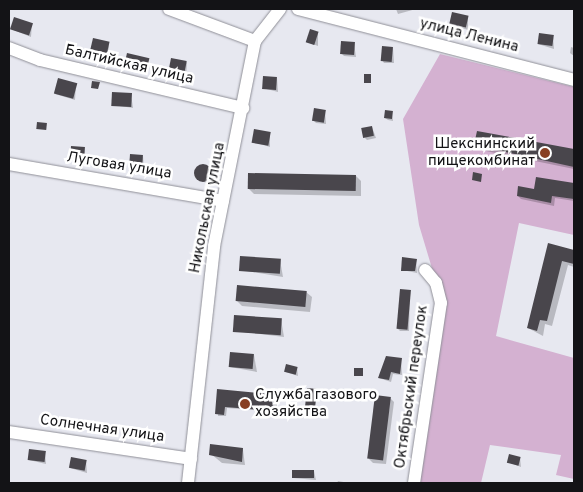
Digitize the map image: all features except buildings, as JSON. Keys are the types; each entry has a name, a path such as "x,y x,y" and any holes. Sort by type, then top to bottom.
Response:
{"street":[{"path":"169,9 255,41"},
{"name":"Никольская улица","path":"188,483 214,246 255,41 280,9"},
{"name":"улица Ленина","path":"298,9 574,80"},
{"name":"Балтийская улица","path":"9,48 40,60 243,108"},
{"name":"Луговая улица","path":"9,164 224,201"},
{"name":"Октябрьский переулок","path":"414,483 441,303 436,283 424,270"},
{"name":"Солнечная улица","path":"9,432 191,459"}],"shaded area":[{"path":"440,54 574,87 574,235 519,223 496,336 574,358 574,479 556,475 561,455 490,445 481,483 418,483 436,350 434,275 419,225 403,119"}],"place":[{"name":"Шекснинский пищекомбинат","path":"545,153"},
{"name":"Служба газового хозяйства","path":"245,404"}]}
